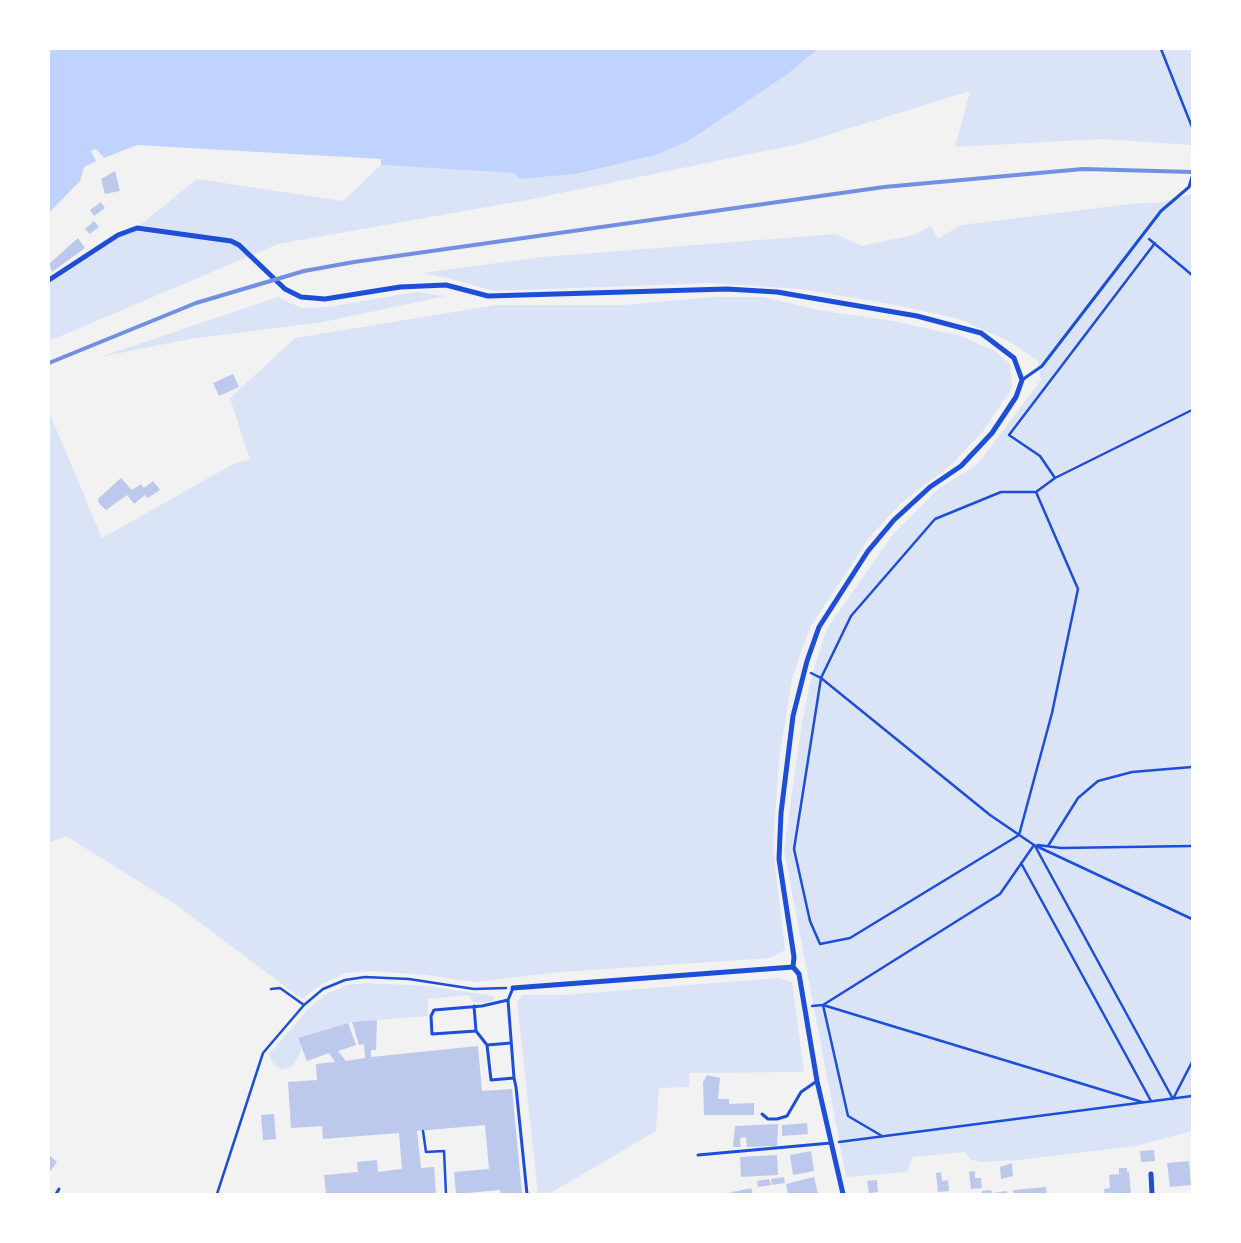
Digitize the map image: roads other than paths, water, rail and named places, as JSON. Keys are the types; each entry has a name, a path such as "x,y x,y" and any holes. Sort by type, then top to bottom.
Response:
{"street":[{"path":"49,280 118,235 137,228 222,240 239,245 285,289 301,297 325,299 400,287 446,285 488,296 726,289 777,292 917,316 981,333 1014,358 1022,380 1016,397 978,451 961,466 930,487 901,513 868,551 819,626 804,670 793,716 781,813 778,859 794,956 793,967 799,974 817,1081 843,1194"},
{"path":"513,988 793,967"},
{"path":"1152,1174 1152,1194"}],"lane":[{"path":"1022,380 1042,366 1160,211 1189,187 1192,178"},
{"path":"513,988 508,1000 514,1078 527,1194"},
{"path":"476,1030 432,1034 430,1016 434,1010 508,1000"},
{"path":"474,1006 476,1030 487,1045 491,1080 514,1078"},
{"path":"487,1045 511,1043"},
{"path":"762,1114 768,1119 787,1116 801,1092 817,1081"},
{"path":"698,1155 831,1143"},
{"path":"56,1194 59,1189"}],"water":[{"path":"49,49 818,49 789,73 688,141 656,155 576,174 520,179 514,173 381,165 381,159 137,145 104,158 96,149 91,151 96,161 84,167 80,181 49,213"}],"railway":[{"path":"49,363 196,303 304,271 354,262 884,187 1083,169 1192,172"}]}
